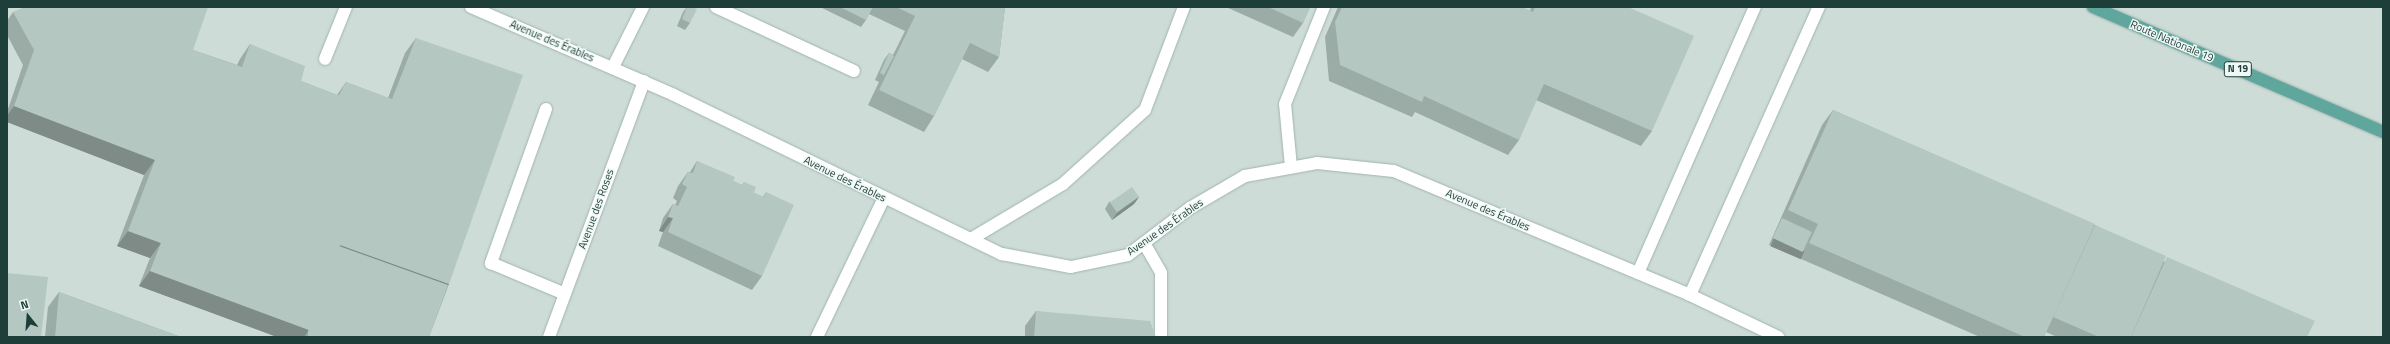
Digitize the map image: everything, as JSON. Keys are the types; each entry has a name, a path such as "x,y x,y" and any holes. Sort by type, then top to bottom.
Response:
{"main road":[{"name":"Route Nationale 19","path":"2093,7 2383,132"}],"street":[{"path":"325,59 346,7"},
{"name":"Avenue des Érables","path":"471,7 644,81 1002,254 1071,267 1128,255 1190,208 1245,176 1317,163 1394,171 1690,295 1778,337"},
{"path":"613,68 643,7"},
{"path":"716,7 854,71"},
{"path":"971,239 1063,184 1145,110 1184,7"},
{"path":"1291,168 1285,104 1324,7"},
{"path":"1638,273 1755,7"},
{"path":"1690,295 1819,7"},
{"name":"Avenue des Roses","path":"549,337 644,81"},
{"path":"546,109 491,263 565,294"},
{"path":"817,337 884,198"},
{"path":"1144,243 1161,273 1161,337"}],"shaded area":[{"path":"7,7 2383,7 2383,337 7,337"}],"building":[{"path":"25,7 208,7 193,50 242,67 250,44 305,66 301,81 339,95 346,82 392,99 416,38 523,75 449,284 340,245 309,330 150,271 161,243 128,231 155,160 14,106 34,50 13,12"},
{"path":"687,7 697,9 690,23 682,19"},
{"path":"840,7 873,7 866,20"},
{"path":"896,7 1005,7 999,57 970,43 934,116 879,90 915,16"},
{"path":"1268,7 1310,7 1303,23"},
{"path":"1342,7 1521,7 1533,12 1535,7 1628,7 1694,36 1652,131 1544,84 1519,140 1424,96 1422,102 1340,65 1335,22"},
{"path":"889,53 894,56 884,75 880,73"},
{"path":"1833,110 2095,224 2044,337 2025,337 1809,243 1818,224 1788,210"},
{"path":"697,161 735,177 733,181 742,185 744,182 756,187 754,193 764,197 766,192 794,205 762,276 668,232 673,218 668,217 673,204 678,206 687,187 682,184 688,172 693,173"},
{"path":"1132,187 1139,197 1117,212 1110,202"},
{"path":"1782,218 1812,232 1803,252 1773,238"},
{"path":"2095,225 2166,256 2131,337 2099,337 2053,317"},
{"path":"339,246 448,285 429,337 308,337 308,331"},
{"path":"2167,257 2315,321 2307,337 2131,337"},
{"path":"7,273 48,277 41,337 7,337"},
{"path":"59,292 181,337 55,337"},
{"path":"1036,311 1150,321 1156,337 1034,337"}]}
